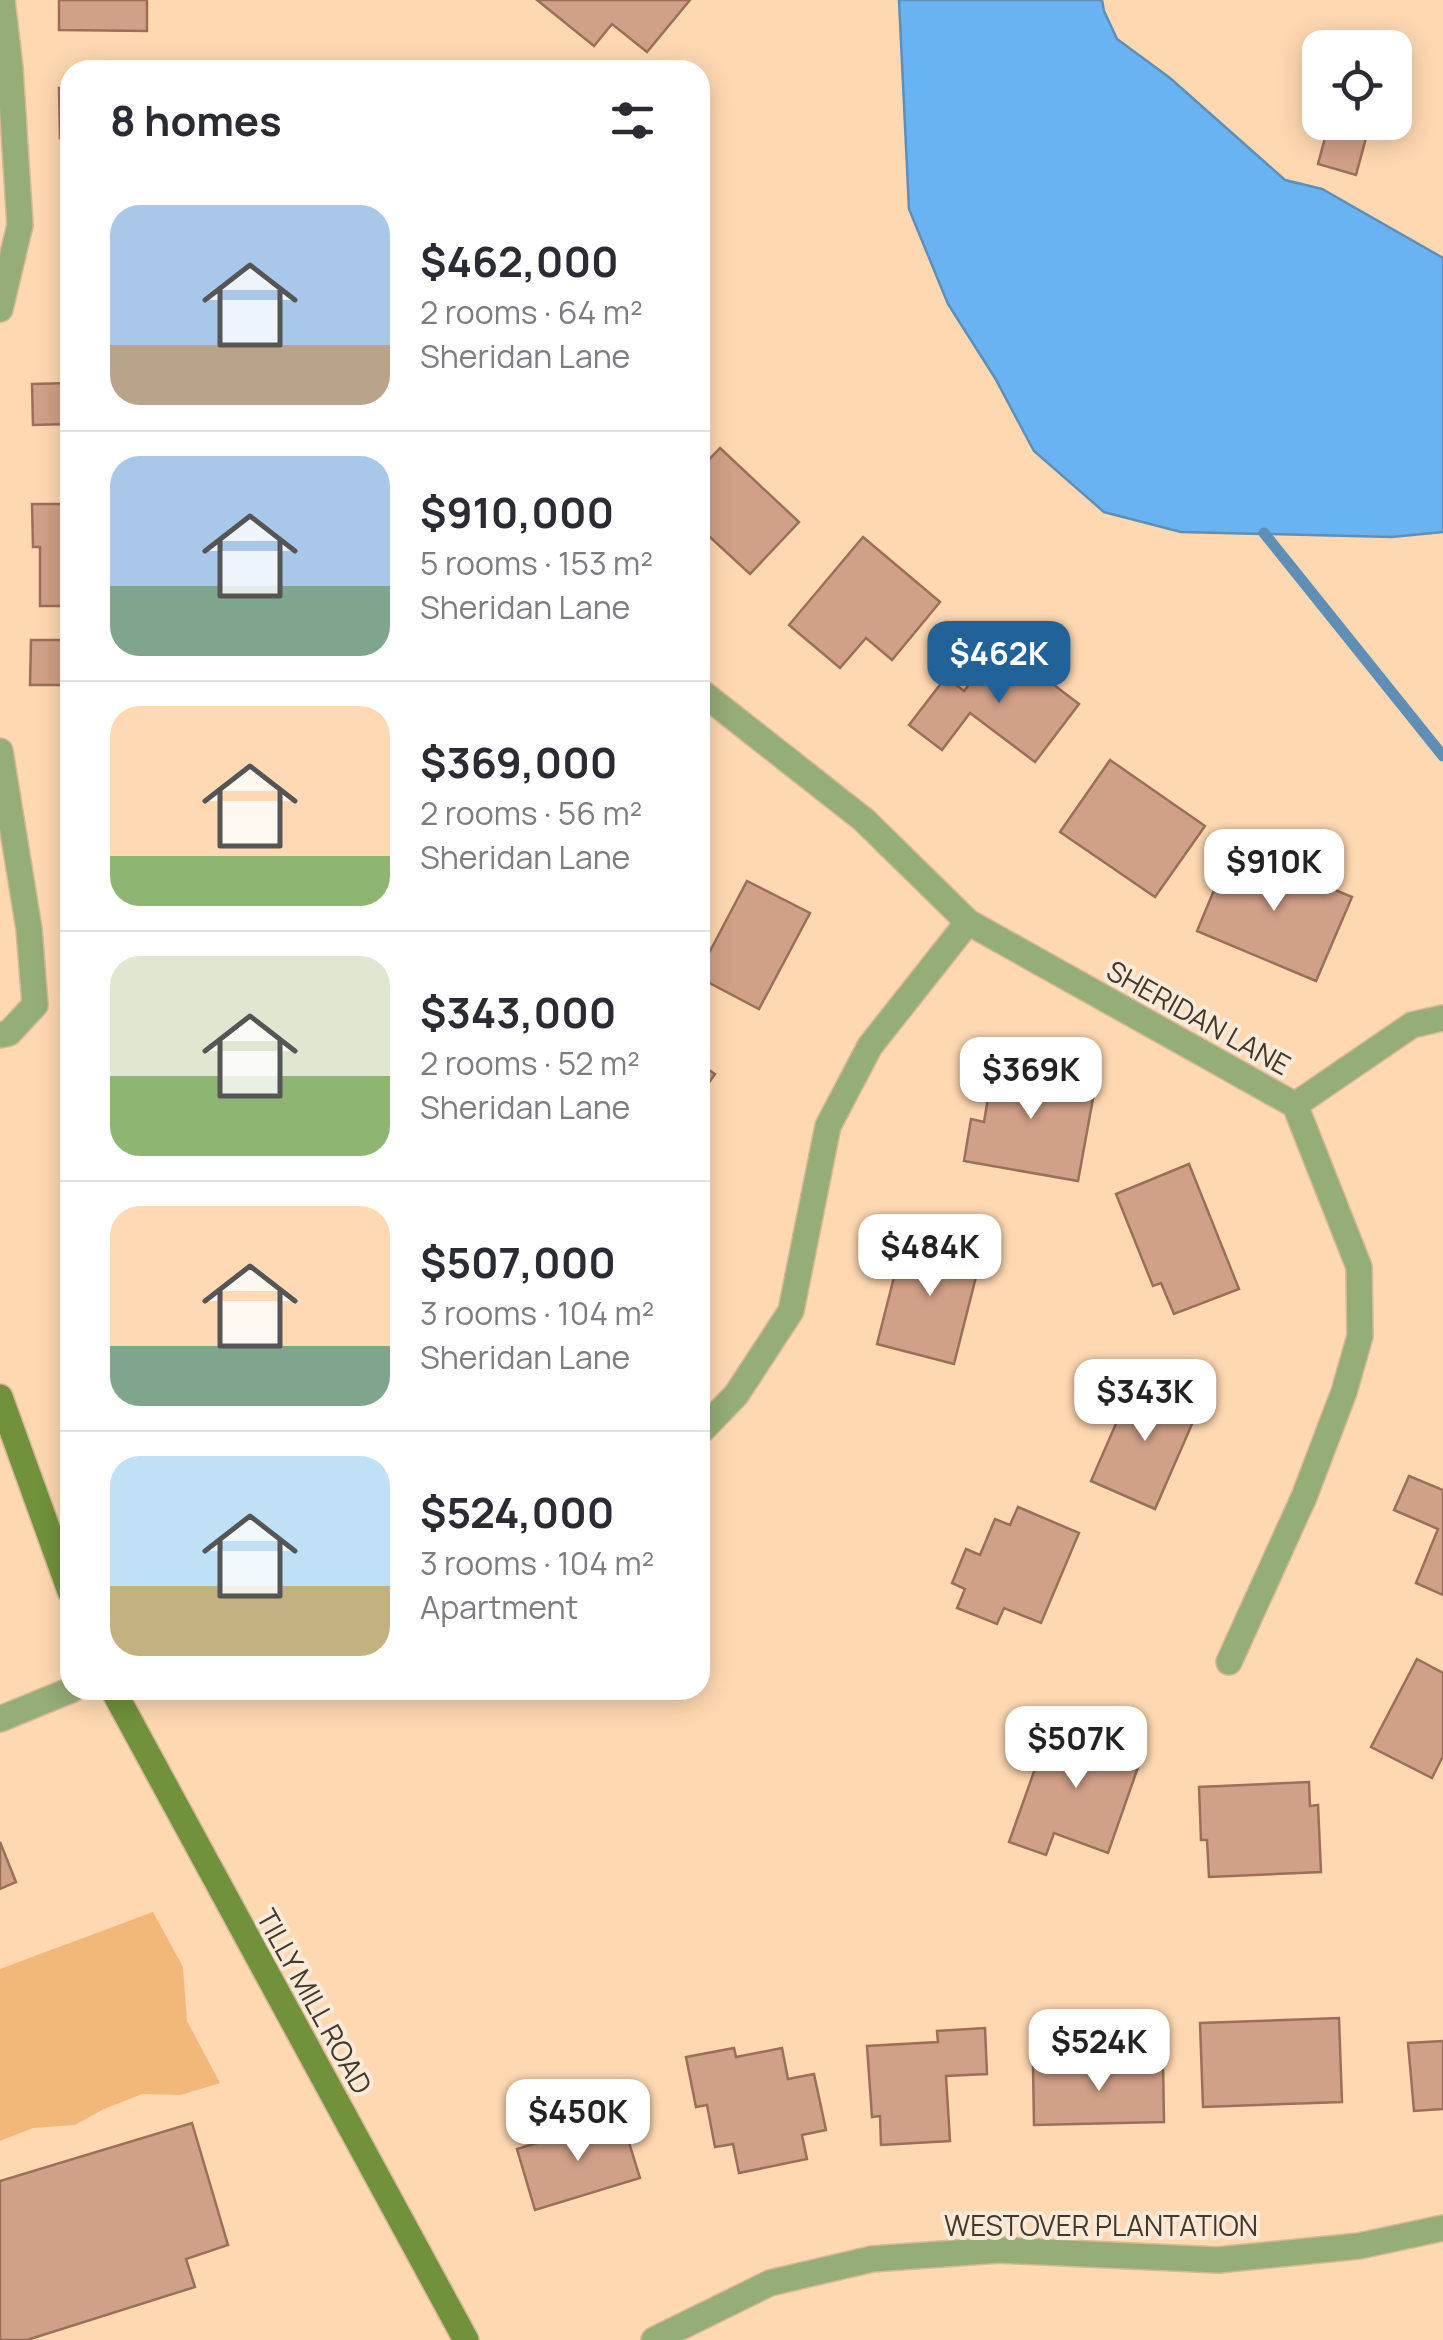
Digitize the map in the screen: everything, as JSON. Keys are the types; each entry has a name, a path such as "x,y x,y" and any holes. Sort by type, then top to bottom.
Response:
{"street":[{"path":"0,309 20,225 2,0"},
{"name":"SHERIDAN LANE","path":"710,699 864,820 968,922 1295,1105 1359,1267 1360,1336 1344,1392 1304,1497 1229,1662"},
{"path":"0,751 29,929 35,1004 9,1032 0,1035"},
{"path":"710,1422 736,1395 790,1311 828,1126 870,1046 968,922"},
{"path":"1295,1105 1412,1025 1443,1018"},
{"path":"0,1397 60,1558"},
{"path":"0,1719 60,1694"},
{"name":"TILLY MILL ROAD","path":"117,1700 466,2340"},
{"name":"WESTOVER PLANTATION","path":"654,2340 770,2283 872,2259 999,2250 1218,2260 1358,2246 1443,2228"}],"shaded area":[{"path":"153,1912 183,1967 187,2021 220,2083 181,2095 142,2094 75,2125 33,2128 0,2141 0,1969"}],"water":[{"path":"899,0 1102,0 1117,39 1170,78 1285,180 1322,189 1443,258 1443,532 1392,537 1181,532 1104,512 1034,451 995,378 948,304 909,209"}],"building":[{"path":"59,0 147,0 147,31 59,30"},
{"path":"537,0 690,0 647,52 612,24 594,46"},
{"path":"1324,140 1365,140 1356,175 1318,164"},
{"path":"60,383 60,424 33,425 32,384"},
{"path":"720,448 799,522 750,574 710,537 710,458"},
{"path":"32,504 60,504 60,606 40,606 40,547 33,547"},
{"path":"863,537 940,602 892,660 866,638 840,668 789,625"},
{"path":"31,640 60,640 60,685 30,685"},
{"path":"1000,644 1079,704 1035,762 970,713 942,750 909,725 946,677 964,691"},
{"path":"1110,760 1205,826 1155,897 1060,832"},
{"path":"1232,847 1352,897 1316,981 1197,931"},
{"path":"747,881 810,913 759,1009 710,983 710,951"},
{"path":"978,1062 1096,1082 1078,1181 964,1161 971,1119 984,1122 989,1092 974,1089"},
{"path":"1189,1164 1239,1289 1174,1314 1161,1283 1153,1286 1116,1194"},
{"path":"905,1234 982,1253 954,1364 877,1344"},
{"path":"1135,1380 1199,1408 1155,1509 1091,1481"},
{"path":"1409,1476 1443,1490 1443,1595 1416,1583 1438,1529 1394,1510"},
{"path":"1018,1507 1079,1533 1041,1623 1004,1608 997,1624 957,1608 965,1589 952,1583 966,1549 980,1555 995,1519 1010,1525"},
{"path":"1417,1659 1443,1673 1443,1756 1432,1778 1371,1747"},
{"path":"1052,1721 1143,1753 1108,1853 1054,1833 1046,1855 1009,1842"},
{"path":"1309,1782 1310,1806 1318,1805 1321,1872 1209,1877 1207,1840 1201,1840 1199,1787"},
{"path":"0,1842 16,1882 0,1889"},
{"path":"1339,2018 1342,2102 1203,2107 1200,2023"},
{"path":"985,2028 987,2074 946,2076 950,2141 881,2145 880,2116 872,2117 867,2046 938,2042 937,2031"},
{"path":"1443,2041 1443,2109 1414,2111 1408,2043"},
{"path":"734,2048 736,2057 782,2048 788,2079 814,2074 826,2130 802,2135 807,2159 739,2173 733,2144 715,2147 707,2105 696,2107 686,2057"},
{"path":"1163,2062 1164,2122 1034,2125 1033,2066"},
{"path":"621,2117 640,2178 535,2210 517,2149"},
{"path":"192,2123 228,2245 186,2259 195,2287 27,2340 0,2340 0,2181"}],"waterway":[{"path":"1264,533 1443,756"}]}
